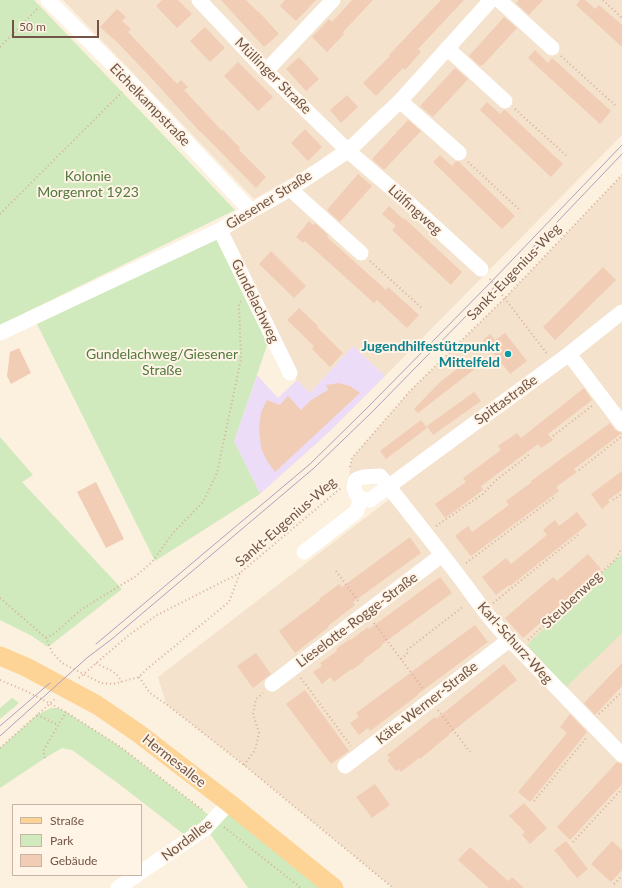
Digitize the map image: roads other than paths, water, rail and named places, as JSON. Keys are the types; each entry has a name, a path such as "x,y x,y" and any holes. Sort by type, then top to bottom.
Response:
{"main road":[{"name":"Hermesallee","path":"0,656 26,667 97,705 138,733 229,803 334,888"}],"street":[{"name":"Müllinger Straße","path":"199,0 266,71 348,151"},
{"path":"266,71 333,0"},
{"name":"Giesener Straße","path":"0,334 220,230 290,189 348,151 400,101 491,0"},
{"path":"499,0 552,48"},
{"name":"Eichelkampstraße","path":"45,3 131,83 251,211"},
{"path":"447,48 505,100"},
{"path":"400,101 459,153"},
{"name":"Lülfingweg","path":"348,151 481,269"},
{"path":"290,189 361,253"},
{"name":"Gundelachweg","path":"220,230 290,373"},
{"name":"Spittastraße","path":"361,500 370,500 569,354 622,312"},
{"path":"569,354 622,424"},
{"path":"304,552 356,512 361,500 356,494 354,488 356,478 380,476 388,486"},
{"name":"Karl-Schurz-Weg","path":"388,486 484,610 514,644 622,755"},
{"name":"Lieselotte-Rogge-Straße","path":"272,684 442,555"},
{"name":"Käte-Werner-Straße","path":"345,766 431,700 514,644"},
{"name":"Nordallee","path":"142,871 206,828 229,803"},
{"path":"118,888 136,876"}],"tram line":[{"path":"96,644 310,464 492,281 622,145"},
{"path":"0,736 88,657 112,639 314,468 372,412 622,154"},
{"path":"0,726 50,683"}],"place":[{"name":"Jugendhilfestützpunkt Mittelfeld","path":"508,354"}],"park label":[{"name":"Kolonie Morgenrot 1923","path":"88,184"},
{"name":"Gundelachweg/Giesener Straße","path":"162,362"}]}
